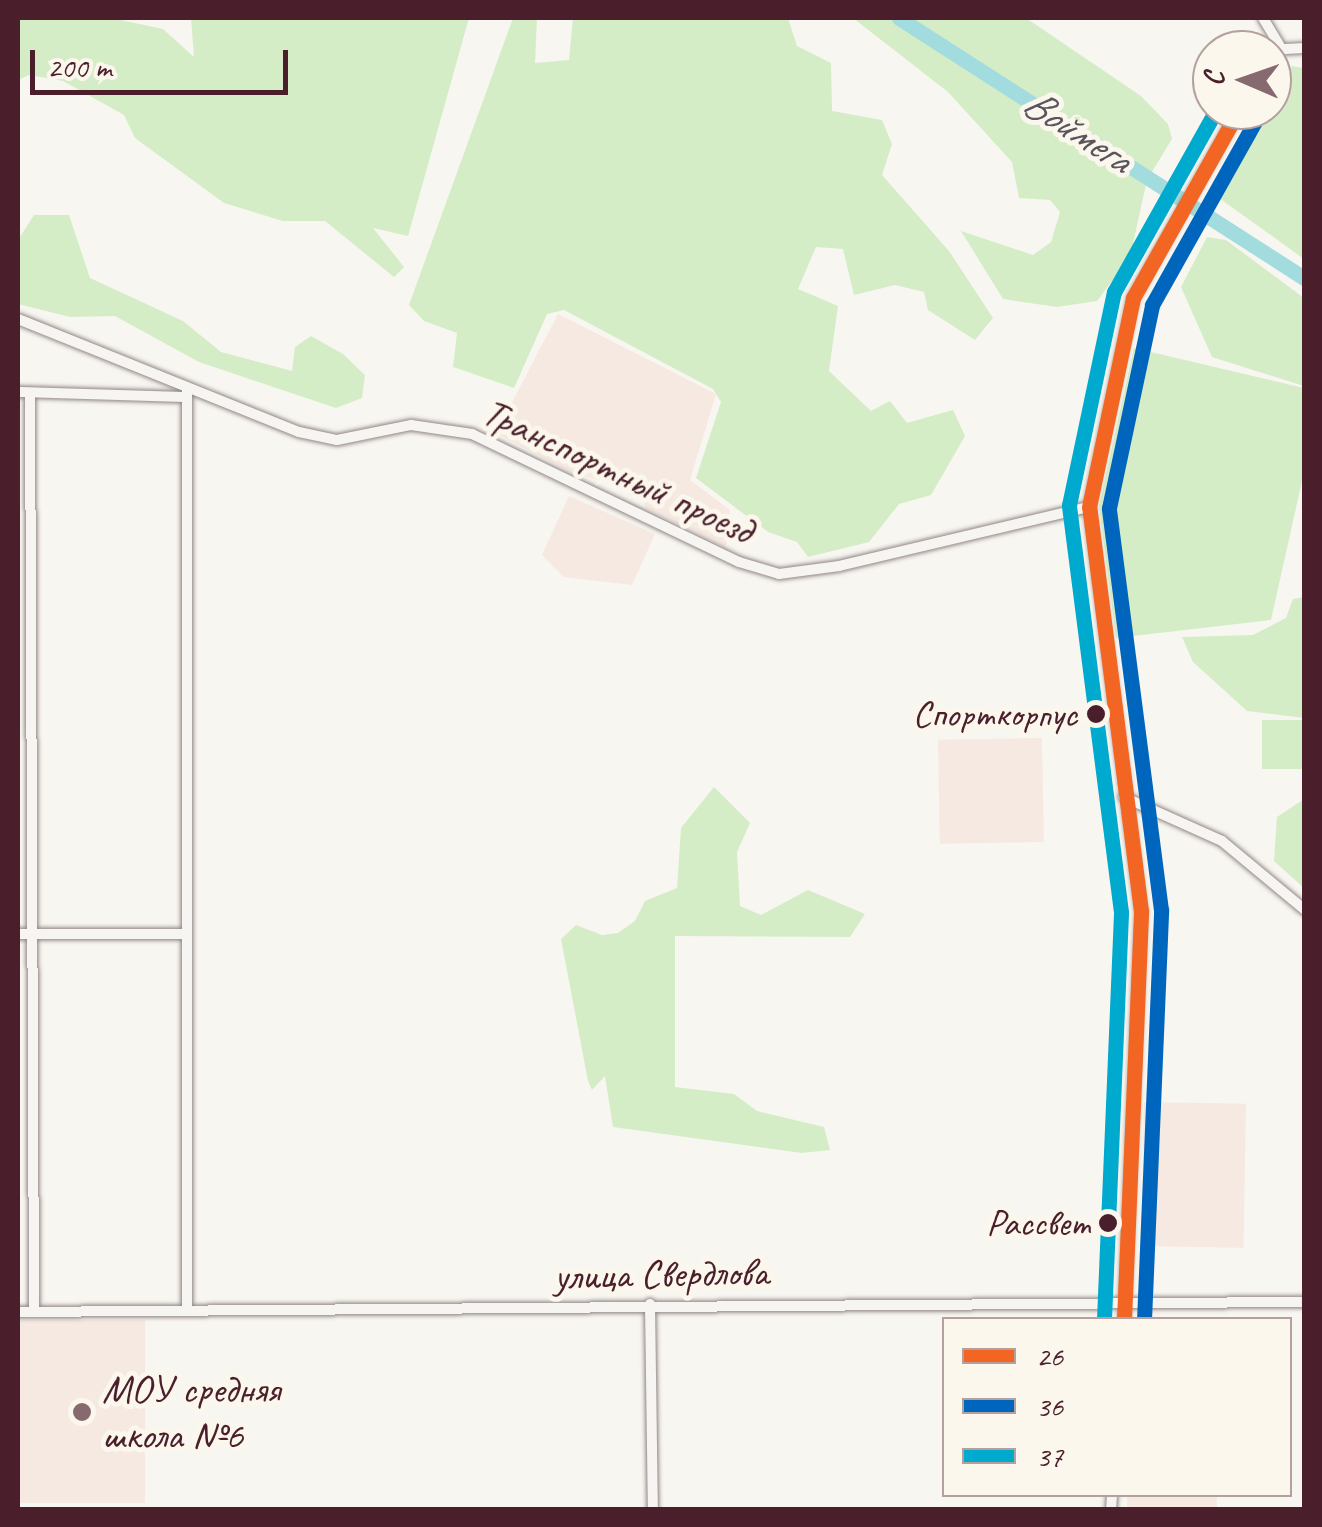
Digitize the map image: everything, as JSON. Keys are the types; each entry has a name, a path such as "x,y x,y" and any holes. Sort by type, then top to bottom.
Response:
{"street":[{"path":"1124,1317 1141,911 1089,507 1134,298 1172,221 1227,130"},
{"name":"Транспортный проезд","path":"18,320 187,392 299,432 337,440 444,425 739,562 779,574 840,566 1089,507"},
{"path":"18,392 187,392 187,1310"},
{"path":"30,393 34,1312"},
{"path":"1124,797 1222,840 1304,909"},
{"path":"18,934 187,934"},
{"name":"улица Свердлова","path":"18,1312 650,1304 1304,1302"},
{"path":"650,1304 652,1510"}],"shaded area":[{"path":"558,314 716,394 690,480 730,510 726,548 645,508 643,494 568,471 496,433"},
{"path":"569,496 655,534 632,585 564,577 542,555"},
{"path":"1042,738 1044,842 940,844 938,740"},
{"path":"1144,1102 1246,1104 1243,1248 1141,1246"},
{"name":"МОУ средняя школа №6","path":"18,1320 145,1320 145,1503 18,1503"},
{"path":"1127,1497 1217,1497 1217,1509 1127,1509"}],"green space":[{"path":"18,18 111,18 163,29 194,57 191,18 469,18 408,236 373,228 404,267 394,277 325,221 283,221 224,203 135,138 124,115 63,81 29,75 18,80"},
{"path":"513,18 537,18 535,63 569,60 573,18 788,18 797,46 831,63 832,111 882,120 892,144 882,175 949,251 993,318 975,340 928,310 924,292 895,285 854,295 843,249 816,247 798,289 838,306 829,371 871,411 890,401 907,423 953,410 965,436 931,495 899,504 869,542 808,557 797,542 768,532 696,478 721,402 713,389 564,310 547,314 514,388 453,367 457,333 424,321 409,305"},
{"path":"853,18 1026,18 1141,96 1168,124 1172,139 1147,180 1130,257 1097,301 1057,307 1003,299 961,231 1033,255 1051,242 1060,212 1050,200 1019,198 1012,162 948,92"},
{"path":"1292,66 1304,68 1304,259 1219,198 1228,163 1250,130 1292,130"},
{"path":"34,215 69,215 90,278 183,321 221,352 292,371 295,347 311,336 343,354 365,375 362,398 336,408 199,362 115,316 70,317 18,304 18,240"},
{"path":"1207,237 1226,240 1304,298 1304,386 1212,357 1181,287"},
{"path":"1134,348 1304,388 1304,472 1271,620 1116,638 1099,506"},
{"path":"1304,597 1304,718 1247,711 1193,662 1182,637 1253,635 1286,618 1293,599"},
{"path":"1262,720 1304,720 1304,769 1262,769"},
{"path":"714,787 750,823 737,852 740,906 761,915 808,890 865,914 850,937 675,936 675,1087 734,1094 757,1111 824,1127 830,1150 802,1153 613,1127 605,1076 592,1090 588,1081 561,939 576,925 602,935 618,933 635,921 645,901 677,888 681,828"},
{"path":"1304,799 1304,888 1274,861 1277,817"}],"waterway":[{"name":"Воймега","path":"899,18 1304,278"}],"transit line":[{"name":"37","path":"1104,1317 1121,912 1069,505 1114,292 1205,130"},
{"name":"26","path":"1124,1317 1141,911 1089,507 1133,298 1228,130"},
{"name":"36","path":"1144,1317 1161,910 1109,508 1152,305 1250,130"}],"place":[{"name":"Спорткорпус","path":"1096,714"},
{"name":"Рассвет","path":"1108,1223"},
{"name":"МОУ средняя школа №6","path":"82,1412"}]}
